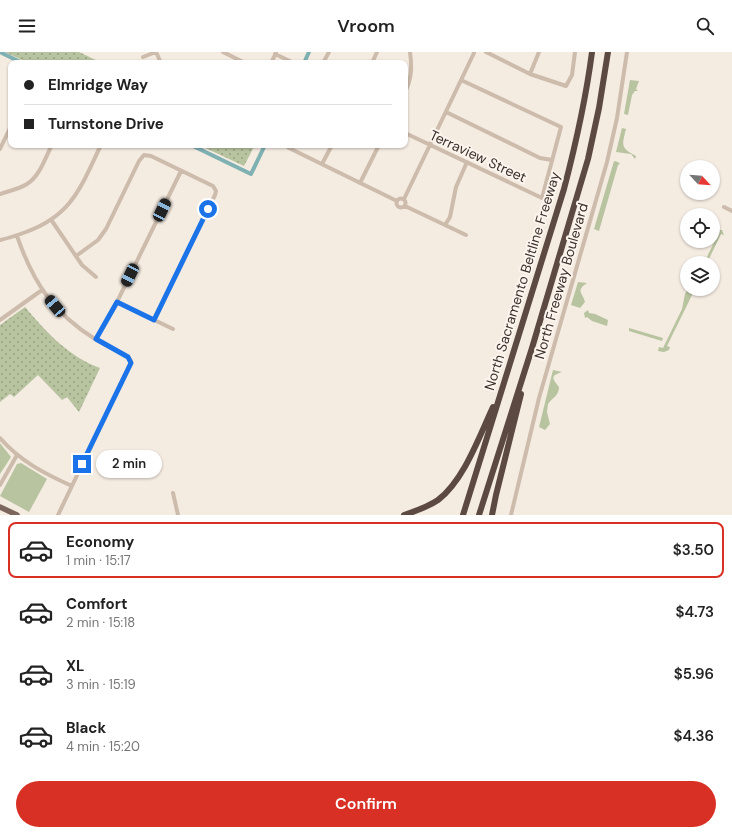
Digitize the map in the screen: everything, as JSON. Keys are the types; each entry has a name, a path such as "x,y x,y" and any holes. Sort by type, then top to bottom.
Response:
{"highway":[{"name":"North Sacramento Beltline Freeway","path":"463,515 564,189 588,84 592,52"},
{"name":"North Sacramento Beltline Freeway","path":"479,514 532,348 588,159 599,108 608,52"},
{"path":"492,515 532,348"},
{"path":"404,515 425,507 437,500 448,491 457,480 502,388"}],"main road":[{"path":"0,507 17,515"}],"street":[{"path":"143,57 156,52"},
{"path":"223,52 239,60"},
{"path":"408,85 411,78 410,52"},
{"path":"405,206 406,203 404,199 475,52"},
{"path":"486,52 530,74 566,86 572,75 575,52"},
{"path":"500,58 501,52"},
{"path":"530,74 539,52"},
{"name":"North Freeway Boulevard","path":"511,515 539,398 609,154 617,118 627,52"},
{"path":"276,53 289,60"},
{"path":"446,112 540,158 552,160 561,127 461,80"},
{"path":"0,149 8,132"},
{"name":"Terraview Street","path":"408,135 542,198 552,160"},
{"path":"0,194 21,187 31,181 40,170 51,148"},
{"path":"0,240 16,236 42,226 52,221 66,209 76,196 100,148"},
{"path":"289,148 397,201 397,205 400,207 405,206 466,235"},
{"path":"322,164 330,148"},
{"path":"360,183 378,148"},
{"path":"76,256 93,244 106,229 139,161 144,155 149,155 215,188 215,196 154,320"},
{"path":"446,225 450,216 456,187 467,162"},
{"path":"96,339 117,302 181,171"},
{"path":"397,201 401,198 404,199"},
{"path":"724,207 732,211"},
{"path":"52,221 86,270 96,277"},
{"path":"16,236 29,267 42,290 55,306 96,339 128,357 131,363 58,515"},
{"path":"0,320 42,290"},
{"path":"117,302 173,329"},
{"path":"0,438 17,455 42,472 72,486"},
{"path":"0,485 17,455"},
{"path":"173,493 178,515"}],"green space":[{"path":"5,52 79,52 96,60 22,60"},
{"path":"630,80 639,81 636,89 638,91 635,91 632,95 628,115 624,114"},
{"path":"622,128 626,129 623,142 624,146 627,151 636,156 635,159 631,154 616,152"},
{"path":"205,148 253,148 244,166"},
{"path":"614,161 620,164 618,165 599,231 594,229"},
{"path":"720,230 722,230 724,235 721,234 720,236"},
{"path":"711,248 714,248 710,256 707,256"},
{"path":"578,282 587,283 581,288 585,302 580,308 571,305"},
{"path":"685,296 692,296 667,346 670,347 669,350 664,352 658,351 659,347 663,348 682,309"},
{"path":"25,307 58,342 78,357 100,368 79,412 67,397 62,400 38,375 14,397 10,394 0,402 0,325"},
{"path":"588,310 589,313 608,320 607,326 592,321 587,317 585,318 584,313"},
{"path":"629,328 663,338 662,341 629,331"},
{"path":"553,370 562,372 555,375 553,378 559,387 559,390 557,395 548,404 547,412 550,424 545,430 539,427"},
{"path":"0,443 11,457 0,474"},
{"path":"21,463 47,479 29,512 0,496 17,464"}],"waterway":[{"path":"0,52 16,60"},
{"path":"305,60 309,52"},
{"path":"197,148 251,174 264,148"}],"route":[{"path":"82,464 131,363 130,358 96,339 117,302 154,320 208,209"}]}
